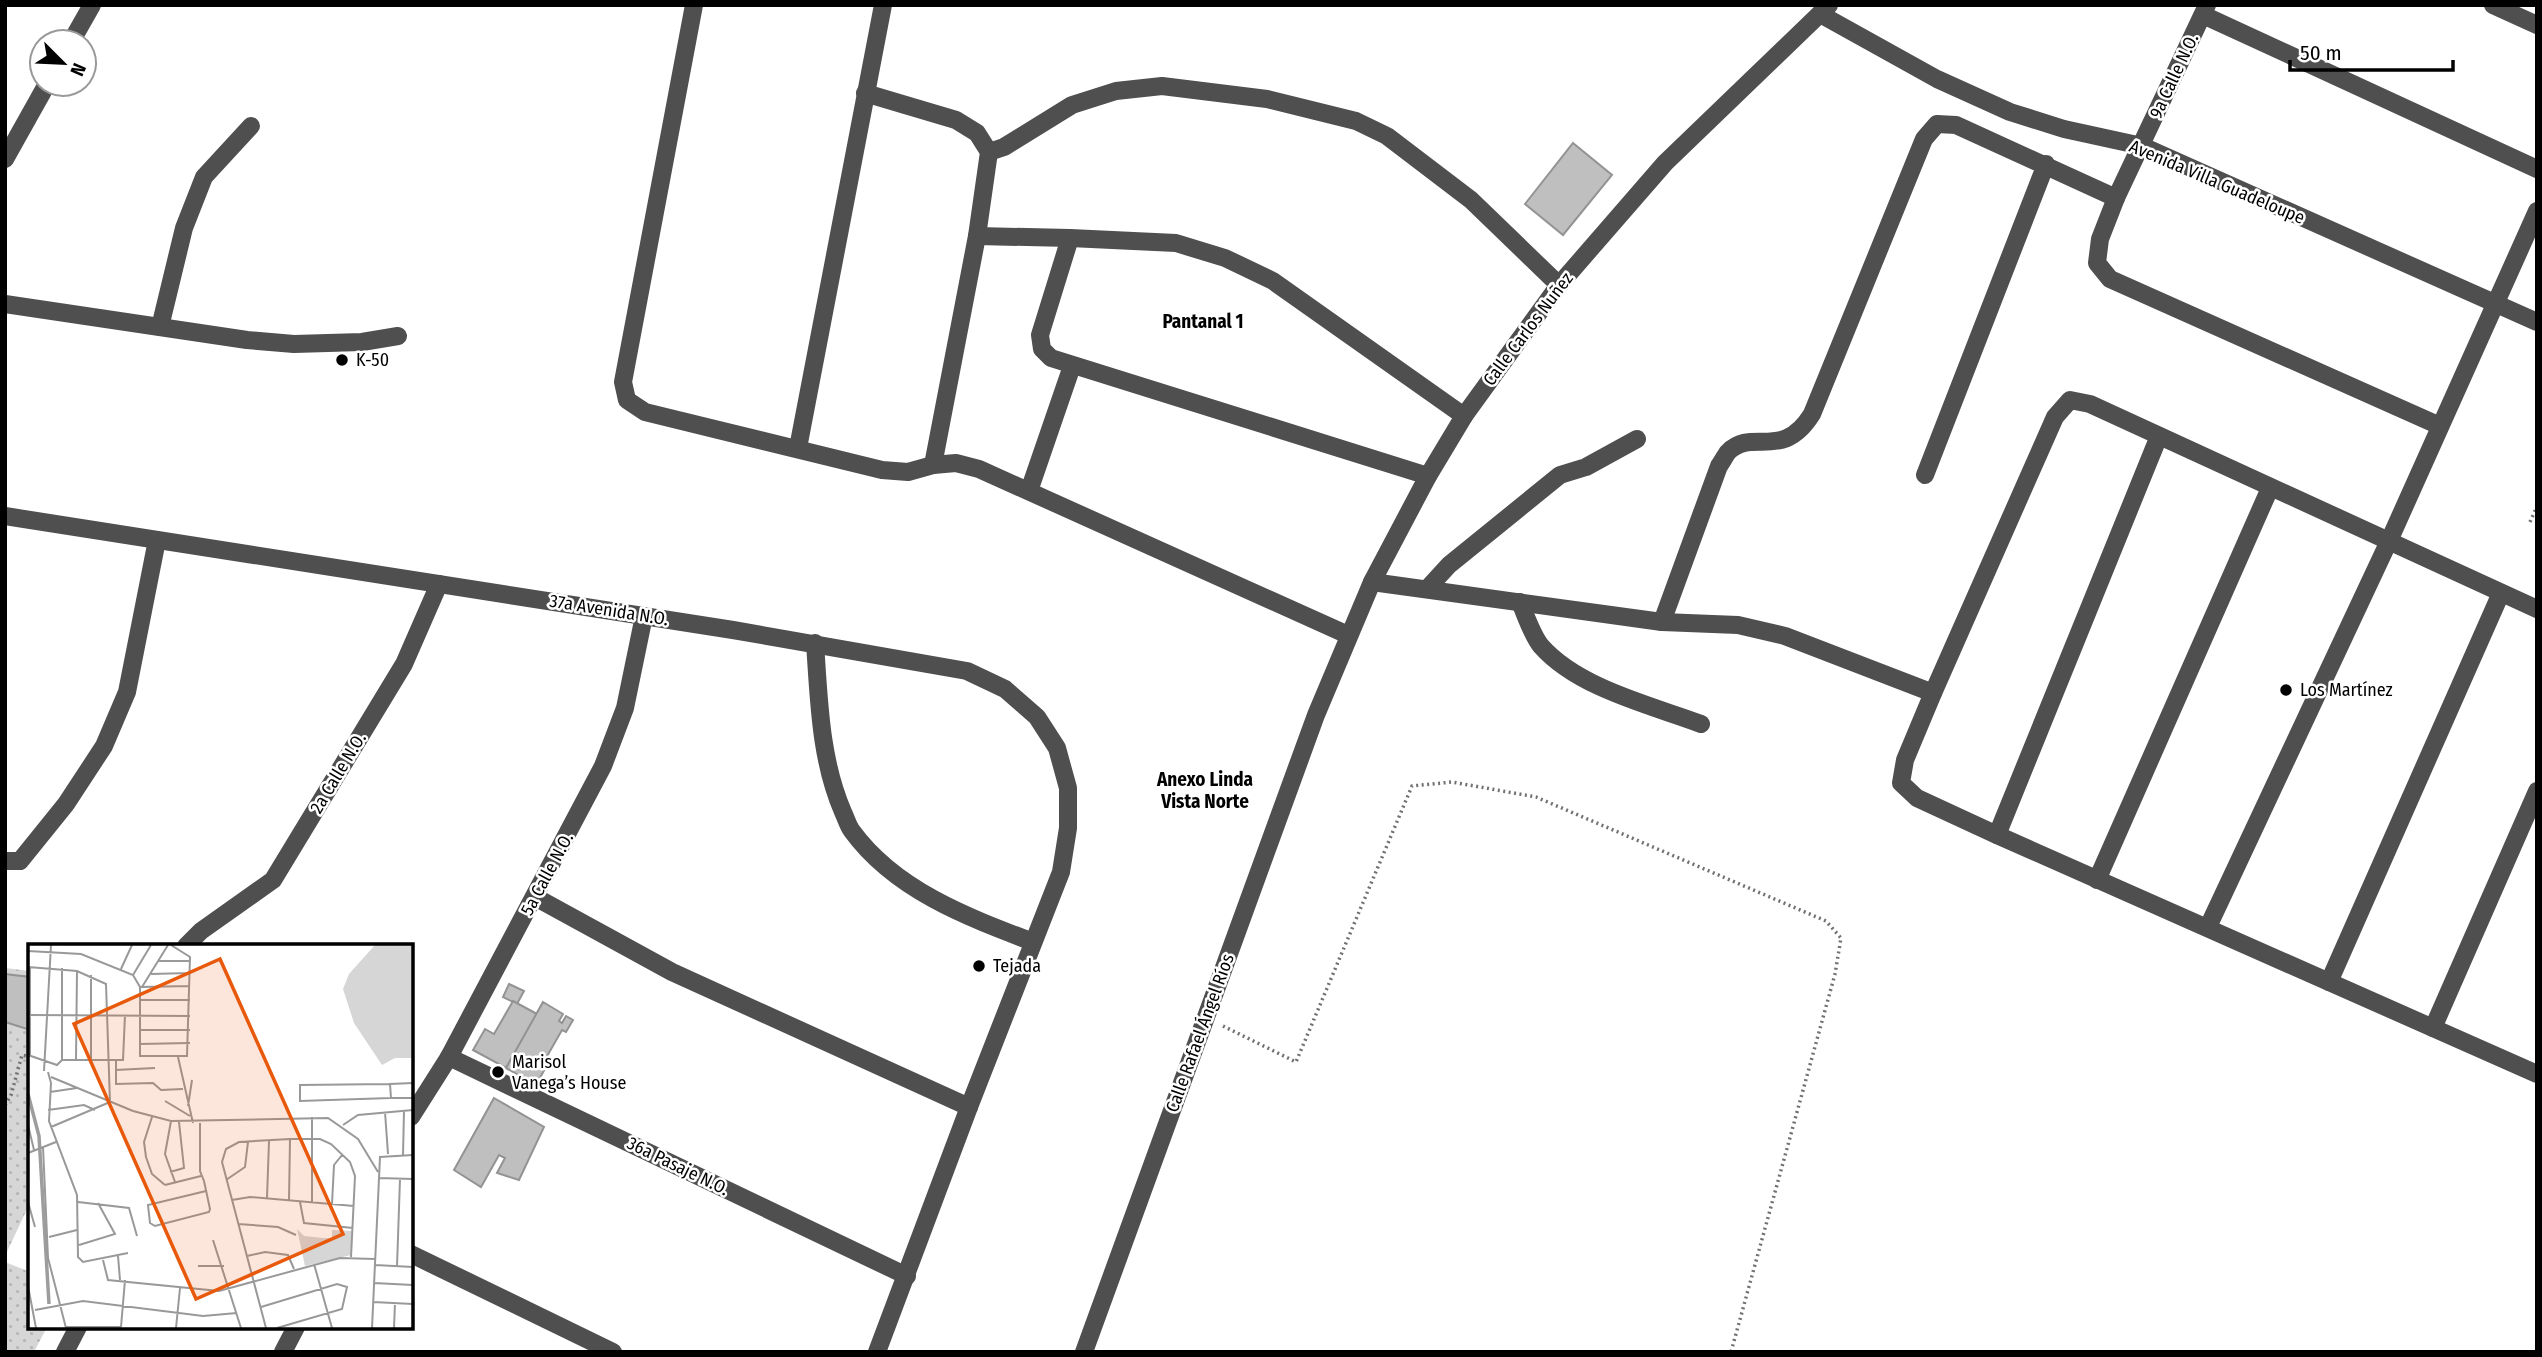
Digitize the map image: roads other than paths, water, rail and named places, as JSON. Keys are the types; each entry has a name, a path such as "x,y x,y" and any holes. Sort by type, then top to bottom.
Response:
{"street":[{"path":"79,28 92,5"},
{"path":"694,5 623,382 627,400 645,412 882,470 908,472 933,465 956,463 979,469 1348,635"},
{"path":"798,448 883,5"},
{"path":"2493,5 2537,25"},
{"name":"Avenida Villa Guadeloupe","path":"1822,8 1937,79 2010,113 2064,129 2142,146 2537,322"},
{"name":"Calle Carlos Nuñez","path":"1315,715 1372,582 1428,476 1464,416 1559,285 1665,163 1822,8"},
{"path":"2205,10 2537,169"},
{"name":"9a Calle N.O.","path":"2205,10 2116,198 2100,239 2096,263 2110,279 2440,426"},
{"path":"989,152 1004,147 1072,105 1116,91 1162,86 1267,99 1356,121 1387,136 1471,200 1559,285"},
{"path":"865,93 956,120 977,134 989,152 977,236 933,465"},
{"path":"5,159 39,98"},
{"path":"1662,622 1719,466 1729,451 1744,444 1792,438 1803,429 1812,414 1924,139 1937,124 1956,125 2116,198"},
{"path":"160,327 184,228 204,177 251,126"},
{"path":"1925,475 2046,164"},
{"path":"2208,927 2389,541 2537,211"},
{"path":"977,236 1070,237 1176,243 1225,258 1273,281 1464,416"},
{"path":"1070,237 1040,335 1042,349 1051,358 1428,476"},
{"path":"5,304 294,344 362,342 398,336"},
{"path":"1029,491 1072,366"},
{"path":"2535,1069 2433,1028 1997,835 1917,798 1900,783 1905,760 1933,693 2055,417 2070,400 2090,404 2537,609"},
{"path":"1997,835 2159,436"},
{"path":"1427,589 1449,565 1560,475 1586,467 1637,439"},
{"path":"2097,880 2270,488"},
{"name":"37a Avenida N.O.","path":"5,516 815,643 967,671 1005,689 1037,717 1057,747 1068,788 1068,828 1061,872 877,1352"},
{"path":"5,861 20,861 66,804 104,746 127,692 157,540"},
{"path":"1372,582 1662,622 1738,625 1785,636 1933,693"},
{"name":"2a Calle N.O.","path":"188,944 201,931 273,880 404,664 439,584"},
{"path":"2329,982 2501,593"},
{"path":"1520,602 1539,644 1559,663 1601,687 1701,724"},
{"name":"5a Calle N.O.","path":"413,1114 449,1057 603,766 625,708 644,616"},
{"path":"815,643 822,732 834,789 851,830 880,862 918,890 964,916 1033,942"},
{"name":"Calle Rafael Ángel Ríos","path":"1084,1352 1315,715"},
{"path":"2433,1028 2537,791"},
{"path":"536,897 672,972 969,1107"},
{"name":"36a Pasaje N.O.","path":"449,1057 907,1276"},
{"path":"413,1255 613,1352"},
{"path":"65,1352 77,1329"},
{"path":"283,1352 295,1329"}],"place":[{"name":"K-50","path":"342,360"},
{"name":"Los Martínez","path":"2286,690"},
{"name":"Tejada","path":"979,966"},
{"name":"Marisol Vanega’s House","path":"498,1072"}],"district":[{"name":"Pantanal 1","path":"1203,321"},
{"name":"Anexo Linda Vista Norte","path":"1205,790"}]}
